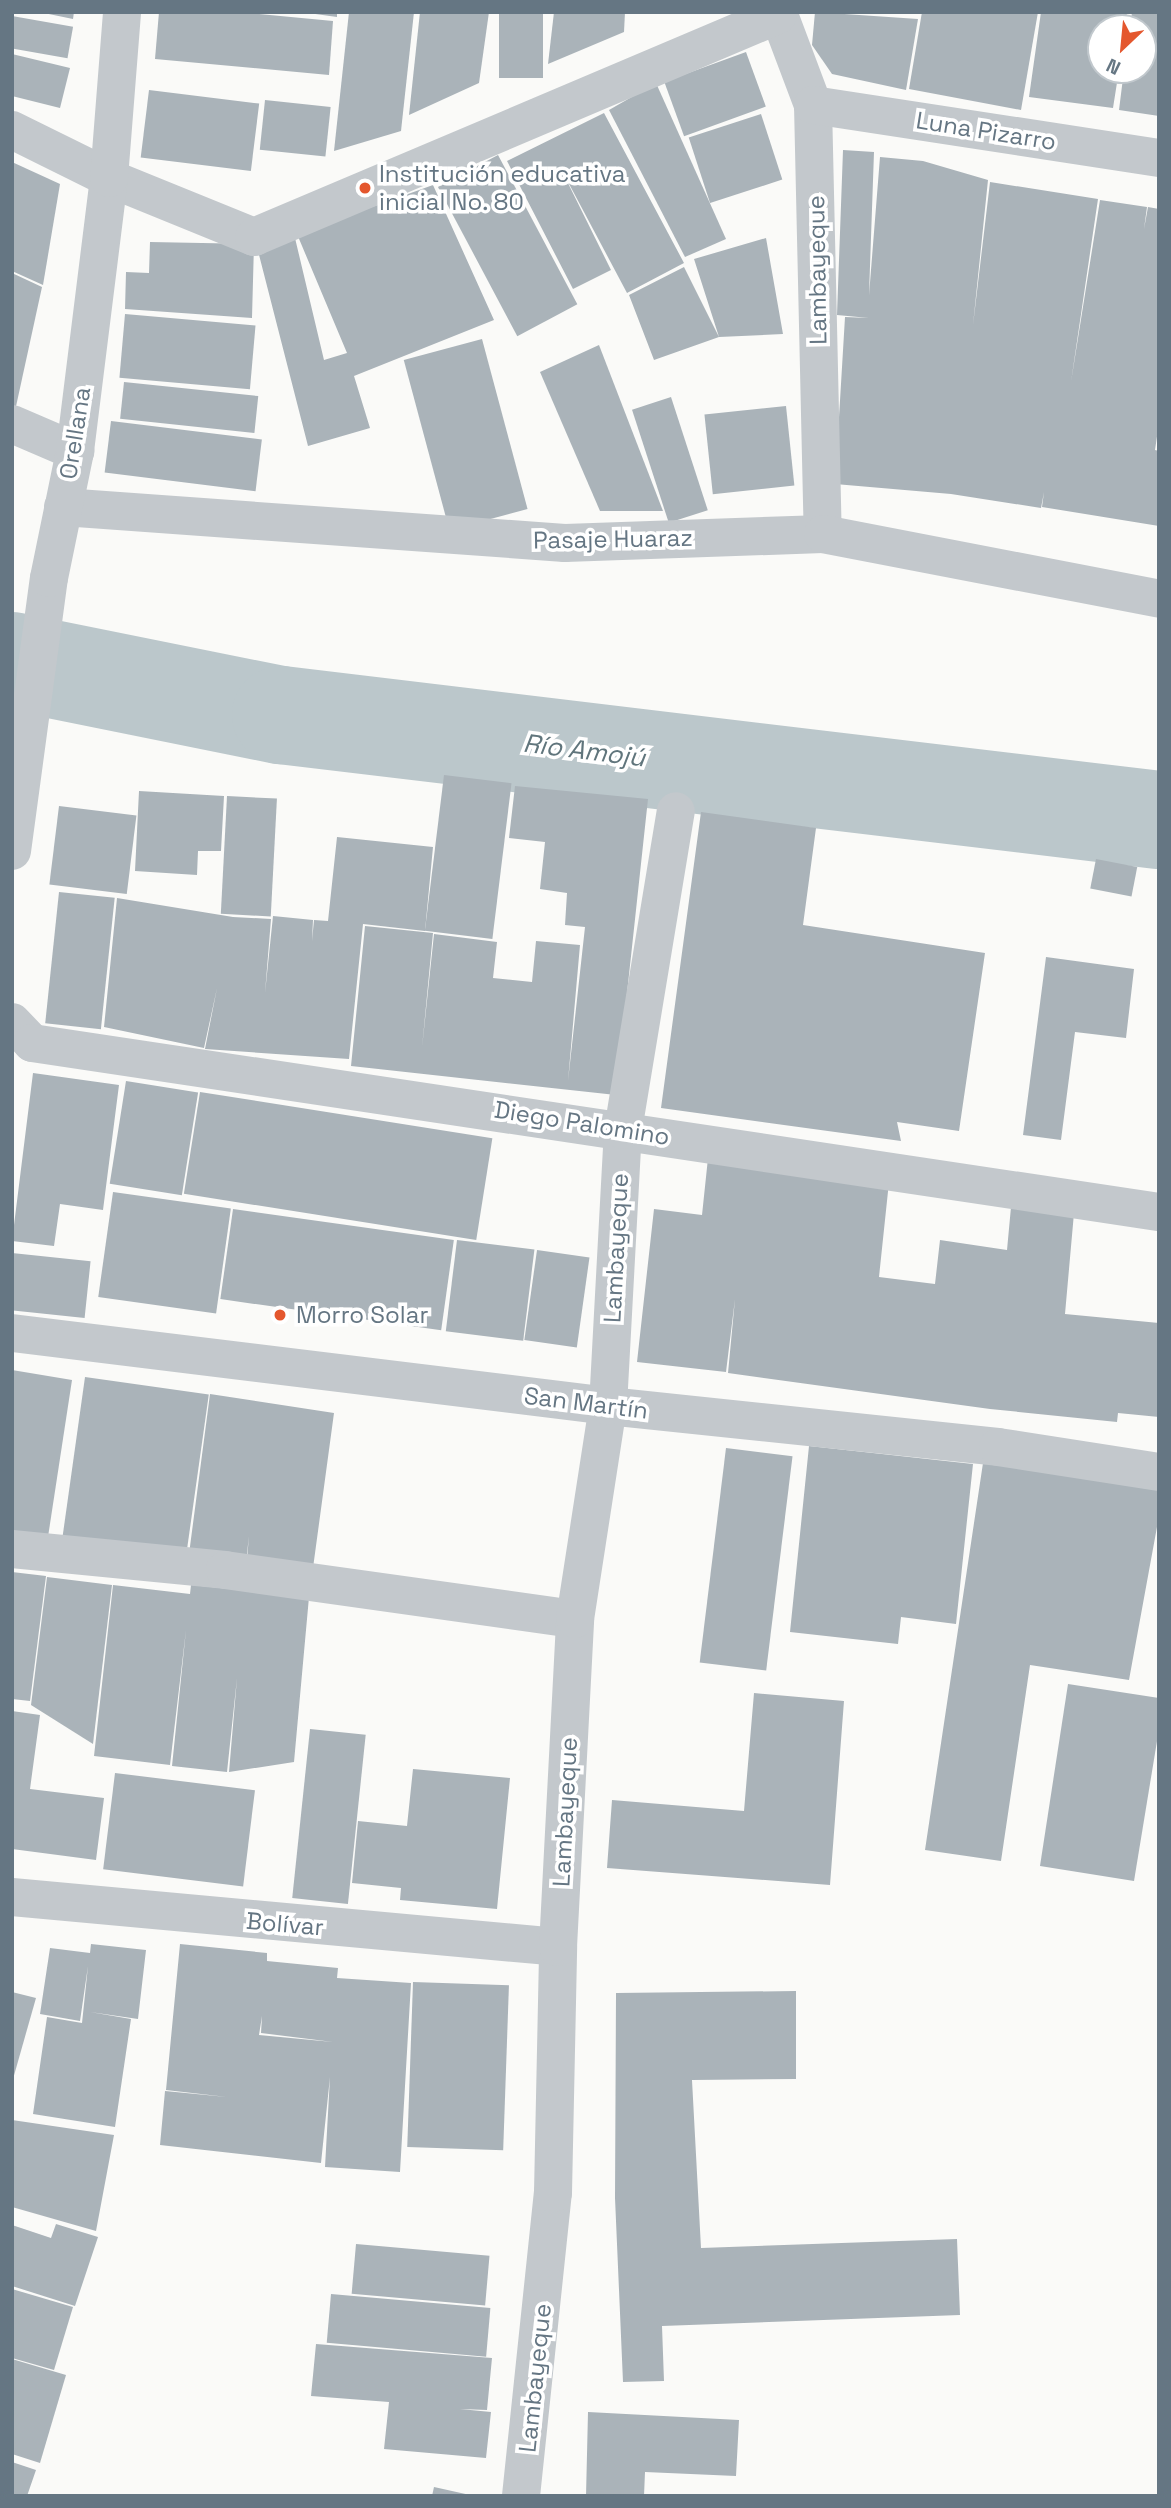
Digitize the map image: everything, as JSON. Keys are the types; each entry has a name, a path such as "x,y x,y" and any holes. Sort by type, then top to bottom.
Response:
{"street":[{"name":"Orellana","path":"15,836 49,578 75,451 110,178 122,12"},
{"path":"12,130 110,178 254,237 778,14"},
{"name":"Lambayeque","path":"778,14 813,105 823,534"},
{"name":"Luna Pizarro","path":"813,105 1159,158"},
{"path":"12,424 75,451"},
{"name":"Pasaje Huaraz","path":"63,507 565,543 823,534 1159,599"},
{"name":"Lambayeque","path":"521,2496 553,2193 558,1948 575,1619 608,1406 623,1130 677,811"},
{"name":"Diego Palomino","path":"12,1022 32,1043 1159,1212"},
{"name":"San Martín","path":"12,1333 608,1406 998,1447 1159,1472"},
{"path":"12,1549 225,1570 575,1619"},
{"name":"Bolívar","path":"12,1897 558,1948"}],"building":[{"path":"39,12 74,12 73,19"},
{"path":"159,12 239,12 333,21 329,75 155,59"},
{"path":"301,12 337,12 337,17"},
{"path":"349,12 414,12 401,131 334,151"},
{"path":"420,12 489,12 479,83 409,115"},
{"path":"499,12 543,12 543,78 499,78"},
{"path":"554,12 625,12 624,32 548,64"},
{"path":"815,12 918,19 906,90 832,74 812,45"},
{"path":"922,12 1038,12 1021,110 909,89"},
{"path":"1041,12 1127,12 1087,14 1087,84 1117,84 1113,108 1029,97"},
{"path":"1159,12 1159,116 1119,110 1122,84 1157,84 1157,14 1132,14"},
{"path":"12,16 73,27 68,58 12,48"},
{"path":"746,52 766,107 684,136 664,82"},
{"path":"12,54 70,68 60,108 12,96"},
{"path":"656,83 726,239 685,257 609,110"},
{"path":"149,90 259,104 251,171 141,157"},
{"path":"265,100 331,107 325,157 260,150"},
{"path":"604,113 684,263 627,293 559,165 611,270 573,289 507,161"},
{"path":"761,114 782,180 710,203 689,137"},
{"path":"843,150 874,152 869,295 880,157 923,161 988,180 973,325 990,182 1098,199 1071,382 1100,200 1147,207 1144,229 1148,207 1159,209 1159,423 1155,450 1159,451 1159,526 1042,507 1044,492 1041,508 951,494 835,484 845,317 869,318 837,315"},
{"path":"498,155 577,304 517,336 438,187"},
{"path":"12,162 60,184 43,285 12,271"},
{"path":"433,185 494,320 354,376 370,428 308,446 257,247 295,238 324,360 347,353 297,234"},
{"path":"766,238 783,334 719,337 694,259"},
{"path":"150,242 254,244 252,318 125,309 126,272 149,273"},
{"path":"684,267 719,337 654,360 629,295"},
{"path":"12,273 42,287 15,411 12,410"},
{"path":"125,314 256,325 250,389 119,378"},
{"path":"482,339 528,509 449,530 404,360"},
{"path":"599,345 663,511 600,511 540,372"},
{"path":"124,382 258,396 254,433 120,419"},
{"path":"671,397 708,510 669,523 632,410"},
{"path":"786,406 794,486 713,494 704,415"},
{"path":"111,421 262,440 256,491 105,473"},
{"path":"444,775 511,783 492,939 425,931"},
{"path":"515,786 648,799 616,1095 351,1066 365,926 433,933 422,1048 434,934 497,942 493,978 532,982 536,941 580,945 568,1081 585,927 565,925 567,893 540,889 545,842 509,838"},
{"path":"139,791 224,796 221,851 198,851 197,875 135,871"},
{"path":"227,796 277,799 271,916 221,914"},
{"path":"59,806 136,816 127,894 49,884"},
{"path":"701,812 816,828 803,925 985,953 959,1131 897,1122 901,1141 661,1108"},
{"path":"337,837 433,847 425,931 363,924 349,1059 205,1049 217,988 204,1048 104,1027 117,898 233,917 271,919 265,993 273,916 313,920 312,941 314,920 328,921"},
{"path":"1096,859 1137,867 1132,896 1090,888"},
{"path":"59,892 115,898 101,1029 45,1023"},
{"path":"1046,957 1134,969 1126,1038 1075,1032 1061,1140 1023,1135"},
{"path":"33,1073 119,1085 103,1210 60,1204 54,1246 12,1241"},
{"path":"126,1081 198,1092 182,1195 110,1184"},
{"path":"200,1092 492,1138 476,1240 184,1194"},
{"path":"708,1158 889,1182 879,1277 935,1284 940,1240 1007,1250 1011,1207 1074,1213 1065,1314 1159,1323 1159,1417 1118,1413 1117,1422 990,1409 728,1373 735,1299 726,1372 637,1362 654,1209 702,1215"},
{"path":"113,1192 231,1209 216,1314 98,1297"},
{"path":"233,1209 454,1240 441,1330 220,1299"},
{"path":"457,1240 534,1250 523,1341 446,1331"},
{"path":"537,1250 589,1257 577,1347 524,1340"},
{"path":"12,1253 91,1261 85,1318 12,1310"},
{"path":"12,1370 72,1380 46,1550 12,1545"},
{"path":"85,1377 209,1394 185,1562 61,1544"},
{"path":"210,1394 334,1413 313,1568 247,1559 249,1536 246,1562 189,1554"},
{"path":"809,1446 973,1464 956,1624 901,1617 898,1644 790,1632"},
{"path":"726,1448 793,1456 766,1671 700,1662"},
{"path":"983,1463 1159,1485 1159,1516 1129,1680 1030,1665 1001,1861 925,1850"},
{"path":"12,1572 46,1576 30,1701 12,1699"},
{"path":"47,1577 112,1585 93,1744 31,1705"},
{"path":"113,1585 190,1594 191,1585 309,1597 294,1762 229,1772 237,1678 227,1772 172,1766 186,1630 170,1765 94,1756"},
{"path":"1068,1684 1159,1698 1159,1729 1134,1881 1040,1866"},
{"path":"754,1693 844,1701 830,1885 607,1868 612,1800 744,1811"},
{"path":"12,1711 40,1715 30,1789 104,1798 96,1860 12,1849"},
{"path":"310,1729 366,1735 348,1904 292,1898"},
{"path":"413,1769 510,1778 497,1909 400,1900 401,1888 352,1883 358,1821 407,1826"},
{"path":"115,1773 255,1790 243,1886 103,1869"},
{"path":"91,1944 146,1950 138,2019 90,2012 131,2019 115,2127 33,2114 47,2017 82,2023 88,1966 80,2021 40,2014 50,1948 90,1953"},
{"path":"180,1944 267,1953 267,1961 338,1968 337,1978 411,1983 400,2172 325,2167 330,2077 321,2163 160,2145 165,2091 227,2097 166,2090","holes":["262,2016 261,2033 333,2042 259,2035"]},
{"path":"413,1982 509,1985 503,2150 407,2147"},
{"path":"796,1991 796,2079 692,2080 701,2248 957,2239 960,2315 662,2326 664,2381 623,2382 615,2198 616,1993"},
{"path":"12,1992 36,1998 13,2079 12,2079"},
{"path":"12,2120 114,2135 96,2231 12,2207"},
{"path":"56,2224 98,2237 75,2306 12,2286 12,2225 51,2238"},
{"path":"356,2244 489,2256 485,2305 352,2294"},
{"path":"12,2289 73,2307 54,2370 12,2358"},
{"path":"331,2294 490,2308 486,2357 327,2343"},
{"path":"316,2344 492,2358 487,2410 460,2409 491,2412 486,2458 384,2449 389,2402 311,2396"},
{"path":"12,2359 66,2375 40,2463 12,2454"},
{"path":"588,2412 739,2420 736,2476 645,2472 644,2496 586,2496"},
{"path":"12,2462 36,2470 27,2496 12,2496"},
{"path":"434,2487 470,2495 470,2496 432,2496"}],"waterway":[{"name":"Río Amojú","path":"12,661 281,715 1159,820"}],"place":[{"name":"Institución educativa inicial No. 80","path":"365,188"},
{"name":"Morro Solar","path":"280,1315"}]}
